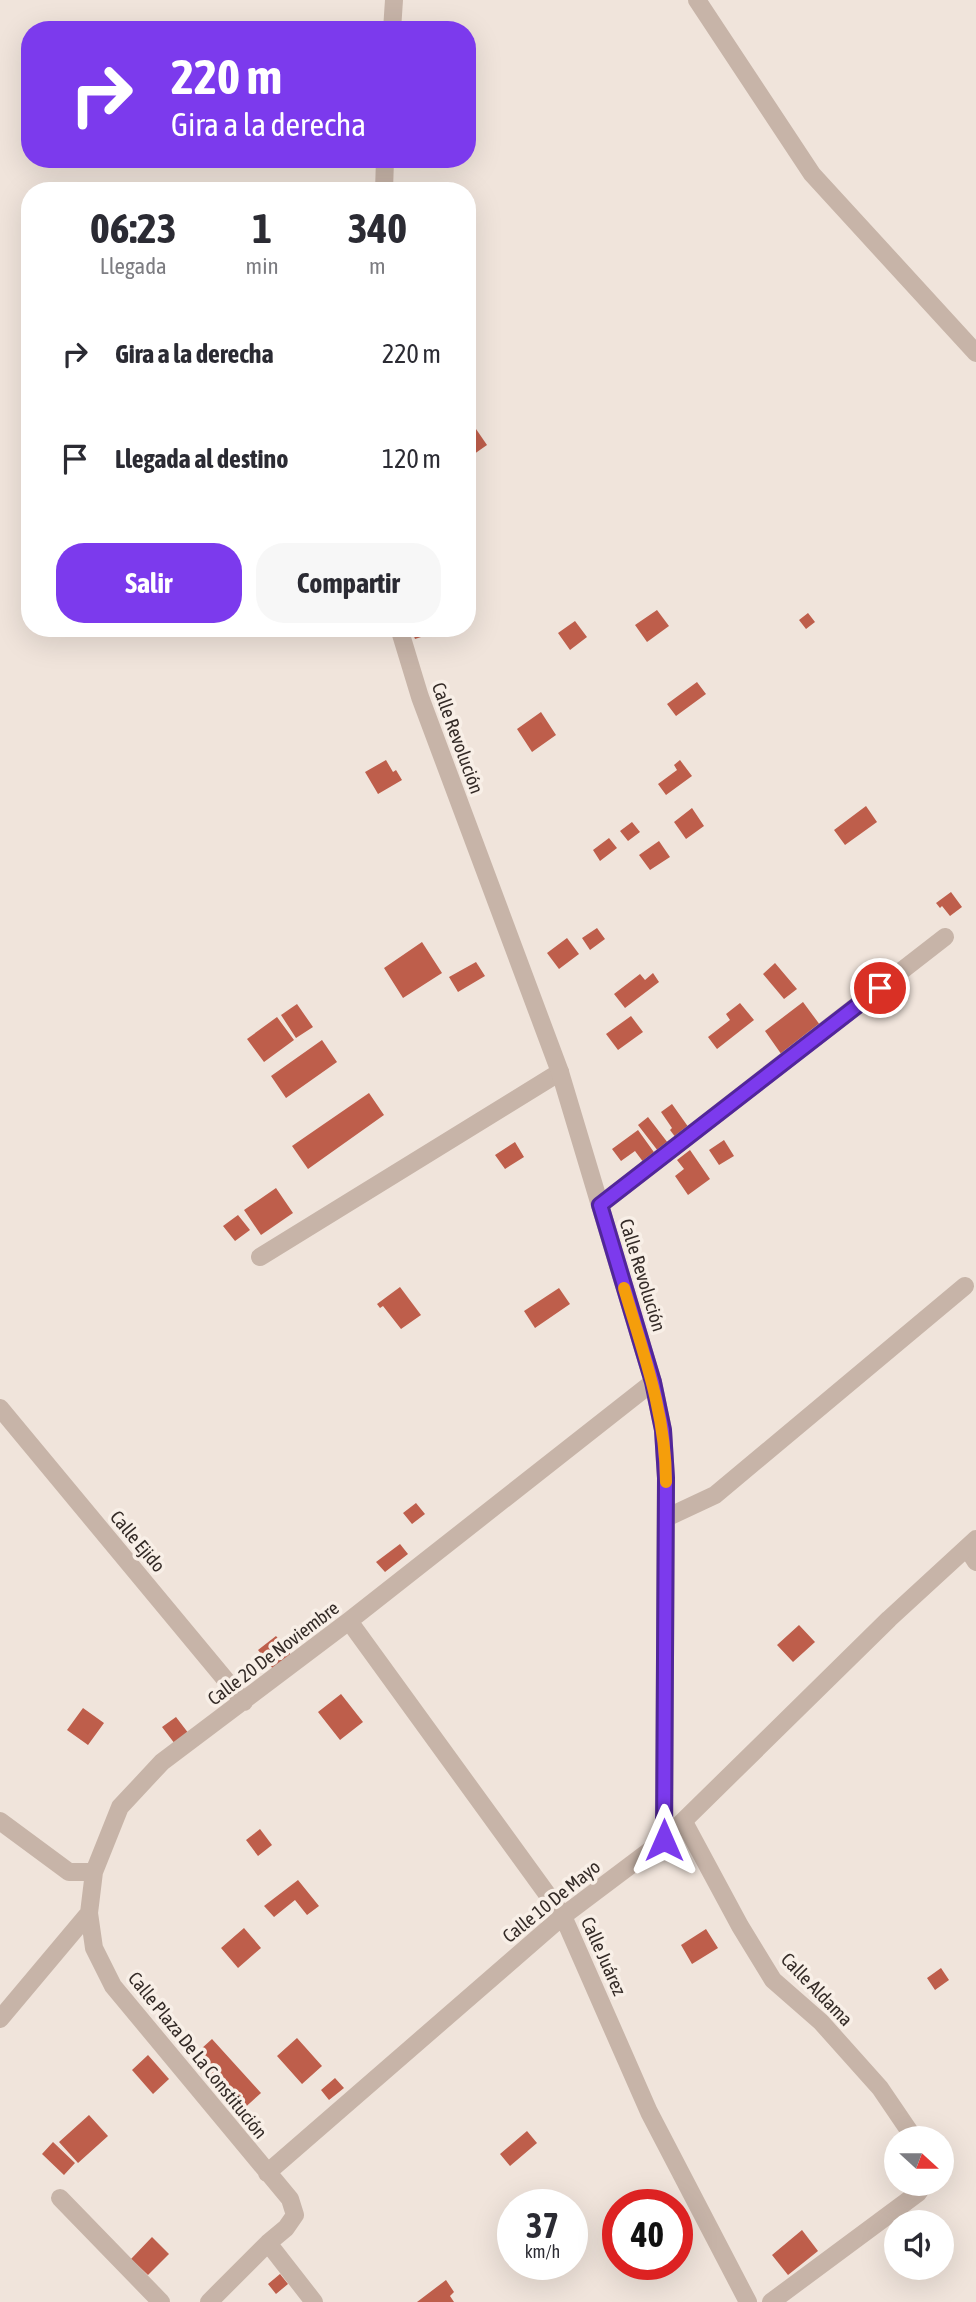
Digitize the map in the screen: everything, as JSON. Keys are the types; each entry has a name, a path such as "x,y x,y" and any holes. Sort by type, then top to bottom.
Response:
{"street":[{"path":"393,21 394,0"},
{"path":"696,0 812,174 976,353"},
{"name":"Calle Revolución","path":"401,637 420,697 561,1072 653,1382 663,1430 666,1518 664,1840"},
{"path":"600,1205 945,937"},
{"path":"260,1257 561,1072"},
{"path":"666,1518 715,1495 965,1286"},
{"name":"Calle 20 De Noviembre","path":"89,1913 94,1872 120,1807 162,1762 349,1621 653,1382"},
{"name":"Calle Ejido","path":"0,1408 244,1702"},
{"name":"Calle 10 De Mayo","path":"267,2173 563,1916 664,1840 889,1619 973,1550"},
{"name":"Calle Juárez","path":"349,1621 563,1916 649,2112 748,2302"},
{"path":"0,1821 69,1872 94,1872"},
{"name":"Calle Aldama","path":"684,1822 740,1926 773,1980 821,2022 880,2088 906,2126"},
{"path":"3,2010 89,1913"},
{"name":"Calle Plaza De La Constitución","path":"89,1913 94,1948 113,1986 290,2199 295,2215 286,2228 268,2243"},
{"path":"771,2302 914,2196"},
{"path":"60,2198 161,2302"},
{"path":"209,2302 268,2243 314,2302"}],"building":[{"path":"476,429 487,445 476,453"},
{"path":"657,610 669,626 647,642 635,625"},
{"path":"808,613 815,622 806,629 799,620"},
{"path":"575,621 587,637 570,650 558,633"},
{"path":"697,682 706,694 676,716 667,704"},
{"path":"541,712 556,735 532,752 517,729"},
{"path":"386,760 402,780 378,794 365,772"},
{"path":"680,760 692,776 666,795 658,784 677,770 674,765"},
{"path":"866,806 877,822 845,845 834,830"},
{"path":"692,808 704,826 686,839 674,822"},
{"path":"632,822 640,832 628,841 620,831"},
{"path":"609,838 617,848 600,861 593,850"},
{"path":"659,841 670,857 650,870 639,855"},
{"path":"951,892 962,907 950,916 936,903"},
{"path":"597,928 605,939 590,950 582,938"},
{"path":"567,938 579,954 559,969 547,953"},
{"path":"422,942 442,973 403,998 384,968"},
{"path":"476,962 485,976 458,992 449,977"},
{"path":"775,963 797,989 784,999 763,974"},
{"path":"653,973 659,982 625,1008 614,994 640,974 645,980"},
{"path":"803,1002 823,1029 784,1058 765,1031"},
{"path":"740,1003 754,1020 717,1049 708,1037 730,1020 726,1014"},
{"path":"297,1004 313,1027 296,1038 281,1015"},
{"path":"631,1016 643,1032 618,1050 606,1034"},
{"path":"277,1017 294,1040 264,1062 247,1039"},
{"path":"322,1040 337,1062 286,1098 271,1076"},
{"path":"369,1093 384,1115 308,1169 292,1146"},
{"path":"672,1104 689,1128 676,1138 661,1112"},
{"path":"648,1117 668,1143 658,1151 638,1125"},
{"path":"638,1130 656,1155 644,1163 635,1151 621,1161 612,1149"},
{"path":"724,1140 734,1156 719,1165 709,1150"},
{"path":"515,1142 524,1157 505,1169 495,1155"},
{"path":"690,1150 710,1179 688,1195 675,1176 684,1169 677,1160"},
{"path":"276,1188 293,1213 261,1235 244,1210"},
{"path":"238,1215 250,1230 235,1241 223,1226"},
{"path":"400,1287 421,1315 401,1329 383,1306 380,1308 377,1304"},
{"path":"559,1288 570,1304 535,1328 524,1311"},
{"path":"416,1503 425,1514 412,1524 403,1513"},
{"path":"400,1544 408,1554 385,1572 376,1562"},
{"path":"799,1625 815,1642 793,1662 777,1645"},
{"path":"276,1636 291,1655 273,1669 258,1650"},
{"path":"341,1694 363,1722 340,1740 318,1712"},
{"path":"83,1708 104,1723 88,1745 67,1730"},
{"path":"176,1717 189,1734 175,1744 162,1727"},
{"path":"260,1829 272,1845 258,1856 246,1840"},
{"path":"298,1880 319,1906 307,1915 295,1900 274,1917 264,1906"},
{"path":"244,1928 261,1948 238,1968 221,1948"},
{"path":"706,1929 718,1948 692,1964 681,1945"},
{"path":"941,1968 949,1980 935,1990 927,1978"},
{"path":"297,2038 322,2066 302,2084 277,2056"},
{"path":"212,2039 261,2093 239,2113 190,2059"},
{"path":"148,2055 169,2079 153,2094 132,2070"},
{"path":"335,2078 344,2088 329,2100 321,2090"},
{"path":"89,2115 108,2136 78,2163 59,2142"},
{"path":"527,2131 537,2143 510,2166 500,2154"},
{"path":"53,2142 75,2163 64,2175 42,2154"},
{"path":"802,2230 818,2251 788,2275 772,2255"},
{"path":"152,2237 169,2254 148,2275 131,2259"},
{"path":"280,2274 288,2284 276,2294 268,2284"},
{"path":"446,2280 454,2292 450,2296 454,2302 417,2302"}],"slow traffic":[{"path":"624,1288 653,1382 663,1430 666,1482"}],"route":[{"path":"664,1840 666,1478 663,1430 653,1382 600,1205 880,988"}]}
